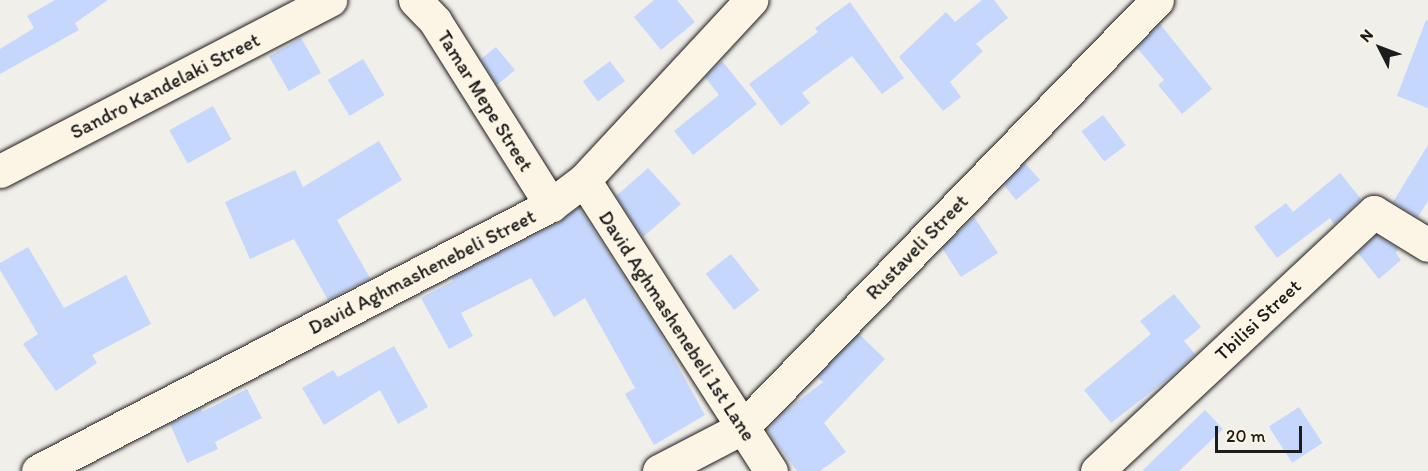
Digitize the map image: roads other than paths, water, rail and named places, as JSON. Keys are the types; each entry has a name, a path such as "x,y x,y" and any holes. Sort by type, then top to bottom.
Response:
{"street":[{"name":"Sandro Kandelaki Street","path":"0,171 330,0"},
{"name":"Tamar Mepe Street","path":"415,0 435,21 551,206"},
{"name":"David Aghmashenebeli Street","path":"38,471 551,206 584,180 752,0"},
{"name":"Rustaveli Street","path":"659,471 742,428 1157,0"},
{"name":"David Aghmashenebeli 1st Lane","path":"584,180 771,471"},
{"name":"Tbilisi Street","path":"1097,471 1374,212 1428,245"}]}
